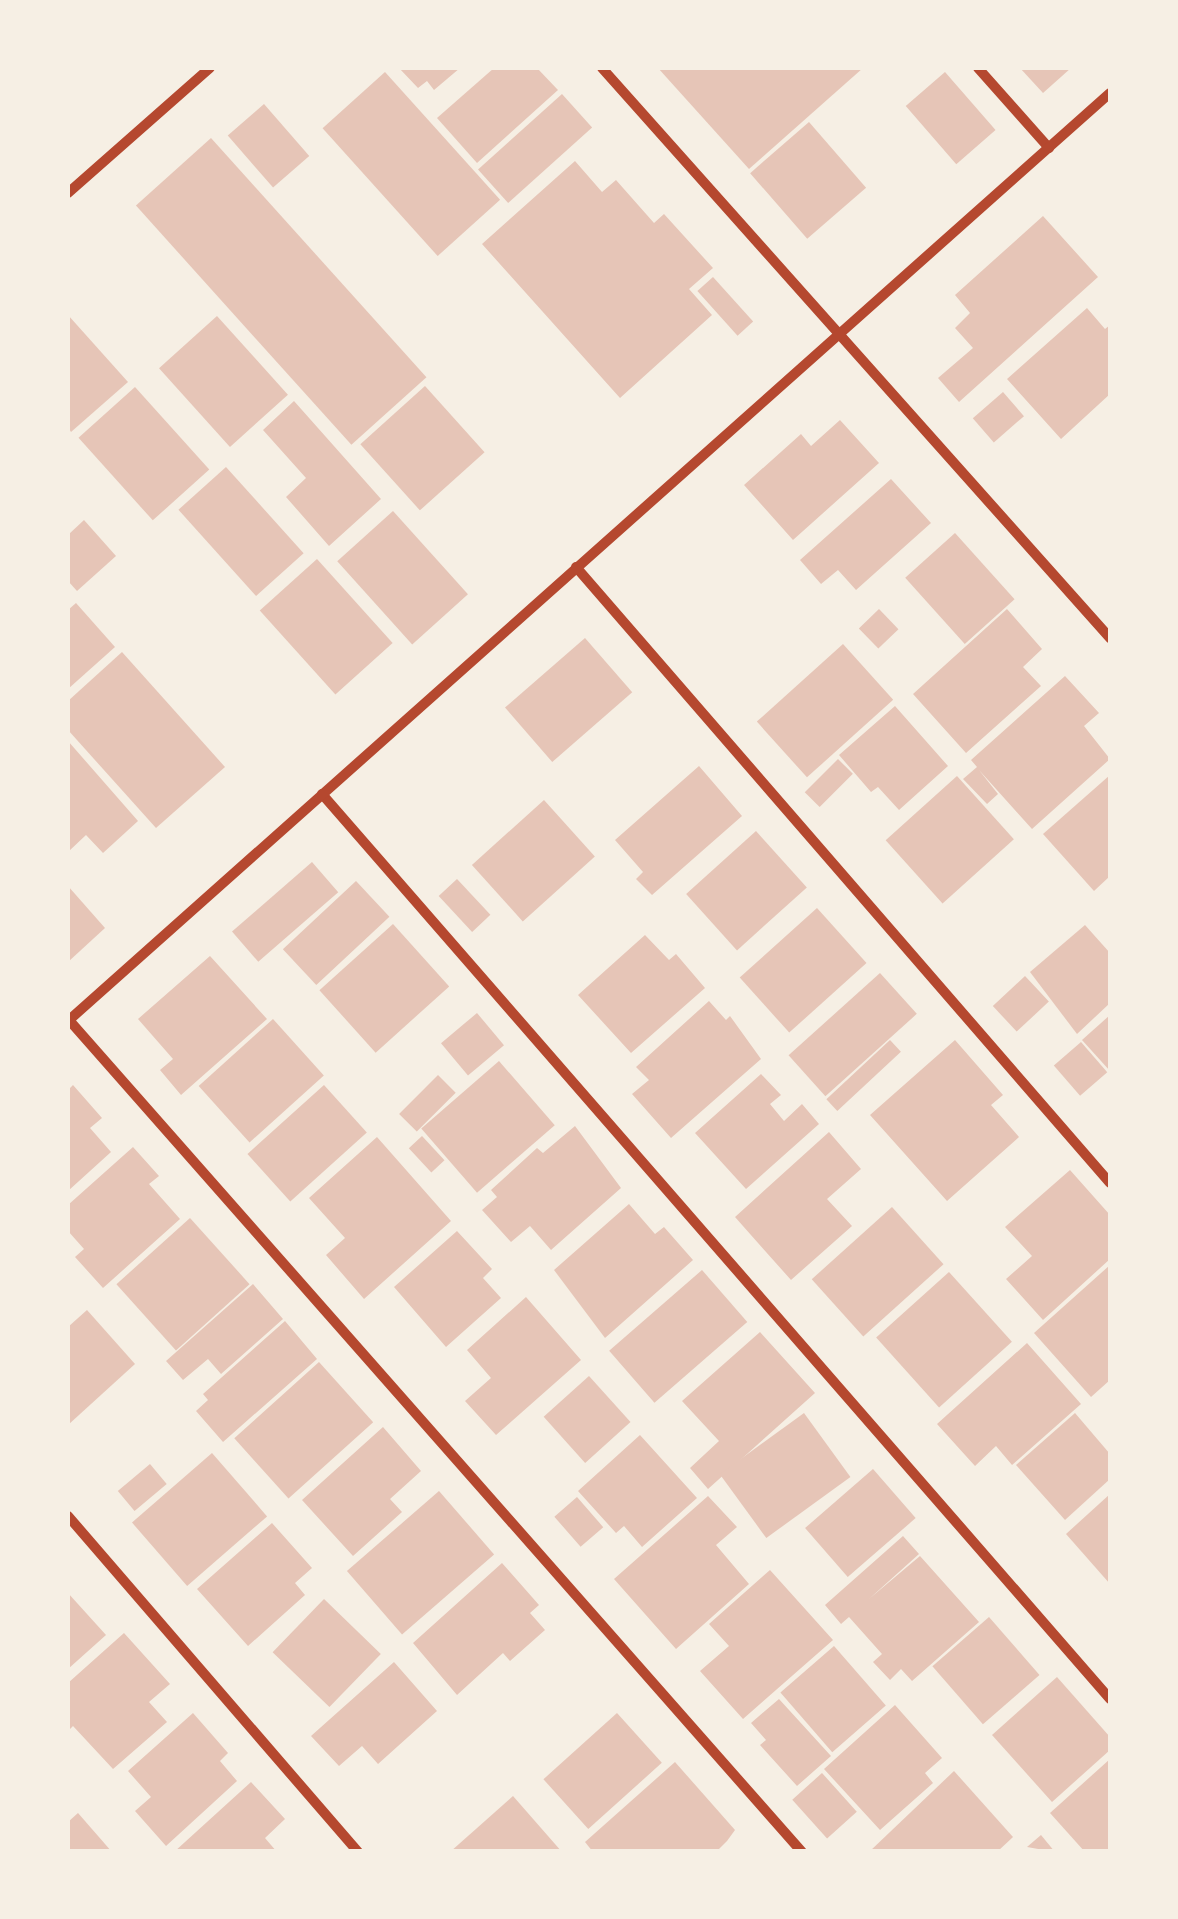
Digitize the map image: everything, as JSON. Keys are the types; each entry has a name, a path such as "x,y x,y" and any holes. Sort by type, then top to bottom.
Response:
{"street":[{"path":"68,193 210,68"},
{"path":"602,68 1110,638"},
{"path":"978,68 1049,148"},
{"path":"802,1852 68,1020 1110,93"},
{"path":"576,567 1110,1183"},
{"path":"322,794 1110,1698"},
{"path":"68,1516 358,1852"}],"building":[{"path":"399,68 460,68 434,90 427,81 418,88"},
{"path":"494,68 537,68 558,90 477,163 437,118"},
{"path":"658,68 863,68 749,169"},
{"path":"1020,68 1071,68 1043,93"},
{"path":"385,72 500,200 438,256 323,128"},
{"path":"945,72 996,130 956,164 906,106"},
{"path":"562,94 592,127 508,203 478,170"},
{"path":"264,104 309,156 273,188 228,135"},
{"path":"809,122 866,188 807,239 750,173"},
{"path":"211,138 426,377 351,445 136,206"},
{"path":"575,161 602,192 616,180 654,223 664,214 713,268 689,289 712,315 620,398 482,244"},
{"path":"1043,216 1098,277 959,402 938,378 973,348 955,328 970,313 955,295"},
{"path":"713,277 753,322 738,336 697,291"},
{"path":"1087,308 1105,329 1110,325 1110,394 1061,439 1007,379"},
{"path":"68,315 128,382 71,432 68,427"},
{"path":"217,316 288,395 230,447 159,368"},
{"path":"425,386 485,452 420,510 360,444"},
{"path":"135,387 209,469 153,520 79,438"},
{"path":"1003,392 1024,416 994,442 973,418"},
{"path":"294,401 381,499 329,546 286,497 306,478 263,430"},
{"path":"840,420 879,463 793,540 744,485 801,434 811,446"},
{"path":"226,467 304,553 256,596 178,510"},
{"path":"891,479 931,523 856,590 838,570 821,584 800,560"},
{"path":"393,511 468,594 412,644 337,561"},
{"path":"84,520 116,556 77,591 68,581 68,535"},
{"path":"955,533 1015,599 965,644 905,578"},
{"path":"317,559 393,643 335,694 260,611"},
{"path":"76,603 115,647 68,689 68,610"},
{"path":"879,609 898,629 878,649 859,628"},
{"path":"1007,609 1042,649 1023,667 1041,686 966,753 913,694"},
{"path":"585,638 632,692 552,762 505,708"},
{"path":"843,644 893,700 807,777 757,722"},
{"path":"122,652 225,767 156,828 68,730 68,701"},
{"path":"1065,676 1099,713 1084,726 1110,759 1032,829 979,770 998,794 987,804 963,779 977,767 971,760"},
{"path":"895,706 948,766 899,810 878,787 871,792 839,755"},
{"path":"68,741 138,821 103,853 86,835 68,852"},
{"path":"838,759 853,774 820,807 805,792"},
{"path":"699,766 742,816 652,895 636,879 643,872 615,840"},
{"path":"1110,775 1110,876 1094,891 1043,834"},
{"path":"957,776 1014,839 943,903 886,840"},
{"path":"544,800 595,856 523,921 472,865"},
{"path":"756,831 807,887 737,950 686,894"},
{"path":"312,862 338,892 258,962 232,932"},
{"path":"457,879 490,915 472,932 439,896"},
{"path":"356,881 389,917 316,985 283,949"},
{"path":"68,886 105,928 68,962"},
{"path":"817,908 867,963 789,1033 740,978"},
{"path":"393,924 449,986 376,1053 319,990"},
{"path":"1085,925 1110,953 1110,1003 1077,1034 1030,972"},
{"path":"645,935 669,960 676,954 705,988 631,1053 578,995"},
{"path":"210,956 267,1019 181,1095 160,1070 173,1059 138,1019"},
{"path":"880,973 917,1014 825,1096 789,1055"},
{"path":"1025,976 1049,1002 1017,1032 993,1006"},
{"path":"709,1001 726,1020 730,1016 761,1059 671,1138 632,1094 649,1080 636,1067"},
{"path":"477,1013 504,1045 468,1075 441,1043"},
{"path":"1110,1015 1110,1071 1082,1040"},
{"path":"273,1019 324,1075 250,1142 199,1086"},
{"path":"890,1040 901,1052 837,1111 826,1099"},
{"path":"955,1040 1003,1095 991,1105 1019,1137 947,1201 870,1115"},
{"path":"1081,1042 1107,1072 1080,1096 1054,1066"},
{"path":"499,1061 555,1125 477,1193 421,1129"},
{"path":"761,1074 781,1095 770,1104 784,1121 802,1104 819,1124 746,1189 695,1133"},
{"path":"438,1075 456,1093 417,1132 399,1114"},
{"path":"73,1085 102,1118 90,1128 111,1152 68,1191 68,1090"},
{"path":"324,1085 367,1133 290,1201 247,1154"},
{"path":"575,1126 621,1188 551,1250 530,1226 511,1242 482,1210 497,1197 491,1190 537,1148 543,1153"},
{"path":"829,1132 861,1169 827,1199 852,1226 791,1280 735,1217"},
{"path":"422,1136 445,1160 431,1172 409,1148"},
{"path":"377,1137 451,1221 364,1299 326,1255 345,1238 309,1198"},
{"path":"133,1147 159,1176 149,1184 180,1219 103,1288 75,1257 84,1249 68,1231 68,1205"},
{"path":"1070,1170 1110,1215 1110,1259 1043,1320 1006,1279 1032,1256 1005,1227"},
{"path":"629,1204 655,1234 664,1227 693,1260 605,1338 554,1270"},
{"path":"892,1207 944,1264 863,1336 812,1279"},
{"path":"190,1218 250,1284 176,1350 116,1284"},
{"path":"457,1231 492,1269 483,1278 501,1298 446,1347 394,1287"},
{"path":"1110,1265 1110,1380 1091,1397 1034,1333"},
{"path":"702,1270 747,1322 654,1403 609,1351"},
{"path":"949,1272 1012,1342 939,1407 876,1338"},
{"path":"253,1284 283,1319 221,1374 208,1359 183,1380 166,1361"},
{"path":"526,1297 581,1360 496,1435 465,1401 491,1378 467,1350"},
{"path":"87,1310 135,1364 68,1425 68,1327"},
{"path":"285,1321 317,1359 223,1442 196,1411 208,1400 203,1394"},
{"path":"760,1332 815,1393 708,1489 690,1468 719,1441 682,1401"},
{"path":"1027,1343 1081,1404 1012,1465 996,1446 975,1466 937,1424"},
{"path":"319,1362 373,1422 288,1498 234,1438"},
{"path":"589,1376 630,1422 585,1463 544,1417"},
{"path":"804,1413 850,1477 766,1538 720,1474"},
{"path":"1075,1413 1110,1454 1110,1479 1065,1520 1016,1465"},
{"path":"383,1427 421,1471 390,1499 402,1512 353,1556 302,1500"},
{"path":"640,1435 697,1498 642,1547 624,1526 616,1533 578,1491"},
{"path":"212,1453 267,1516 187,1586 132,1523"},
{"path":"150,1464 167,1484 135,1511 118,1491"},
{"path":"873,1469 916,1518 848,1577 805,1528"},
{"path":"439,1491 494,1554 402,1634 347,1571"},
{"path":"1110,1494 1110,1584 1066,1534"},
{"path":"708,1496 737,1527 716,1545 749,1584 676,1649 614,1579"},
{"path":"577,1497 603,1527 581,1547 554,1517"},
{"path":"272,1523 312,1568 295,1583 305,1595 248,1646 197,1589"},
{"path":"903,1536 919,1554 869,1599 920,1556 979,1622 912,1681 901,1669 890,1680 873,1662 882,1654 849,1617 841,1624 825,1605"},
{"path":"502,1563 539,1605 530,1613 545,1630 510,1661 503,1653 457,1695 413,1643"},
{"path":"770,1570 833,1640 743,1719 700,1671 729,1646 709,1624"},
{"path":"68,1593 106,1635 68,1669"},
{"path":"324,1599 381,1654 329,1707 273,1652"},
{"path":"989,1617 1040,1675 983,1724 932,1666"},
{"path":"124,1633 170,1684 149,1702 167,1722 113,1769 73,1726 68,1731 68,1683"},
{"path":"834,1646 886,1706 832,1752 780,1693"},
{"path":"394,1662 437,1711 378,1764 362,1746 339,1766 311,1736"},
{"path":"1057,1677 1110,1737 1110,1750 1052,1802 992,1735"},
{"path":"779,1699 831,1756 797,1786 760,1745 766,1740 751,1723"},
{"path":"895,1705 942,1758 925,1773 933,1783 880,1830 824,1769"},
{"path":"193,1713 228,1753 220,1761 237,1781 166,1846 135,1811 151,1797 128,1771"},
{"path":"617,1713 662,1763 588,1829 543,1779"},
{"path":"1110,1759 1110,1852 1085,1852 1050,1813"},
{"path":"675,1762 735,1830 727,1841 716,1852 593,1852 585,1842"},
{"path":"954,1771 1013,1837 997,1852 869,1852"},
{"path":"822,1773 857,1812 827,1838 792,1800"},
{"path":"251,1782 285,1819 265,1838 277,1852 174,1852"},
{"path":"513,1796 562,1852 450,1852"},
{"path":"78,1813 112,1852 68,1852 68,1822"},
{"path":"1041,1835 1055,1852 1027,1847"}]}
